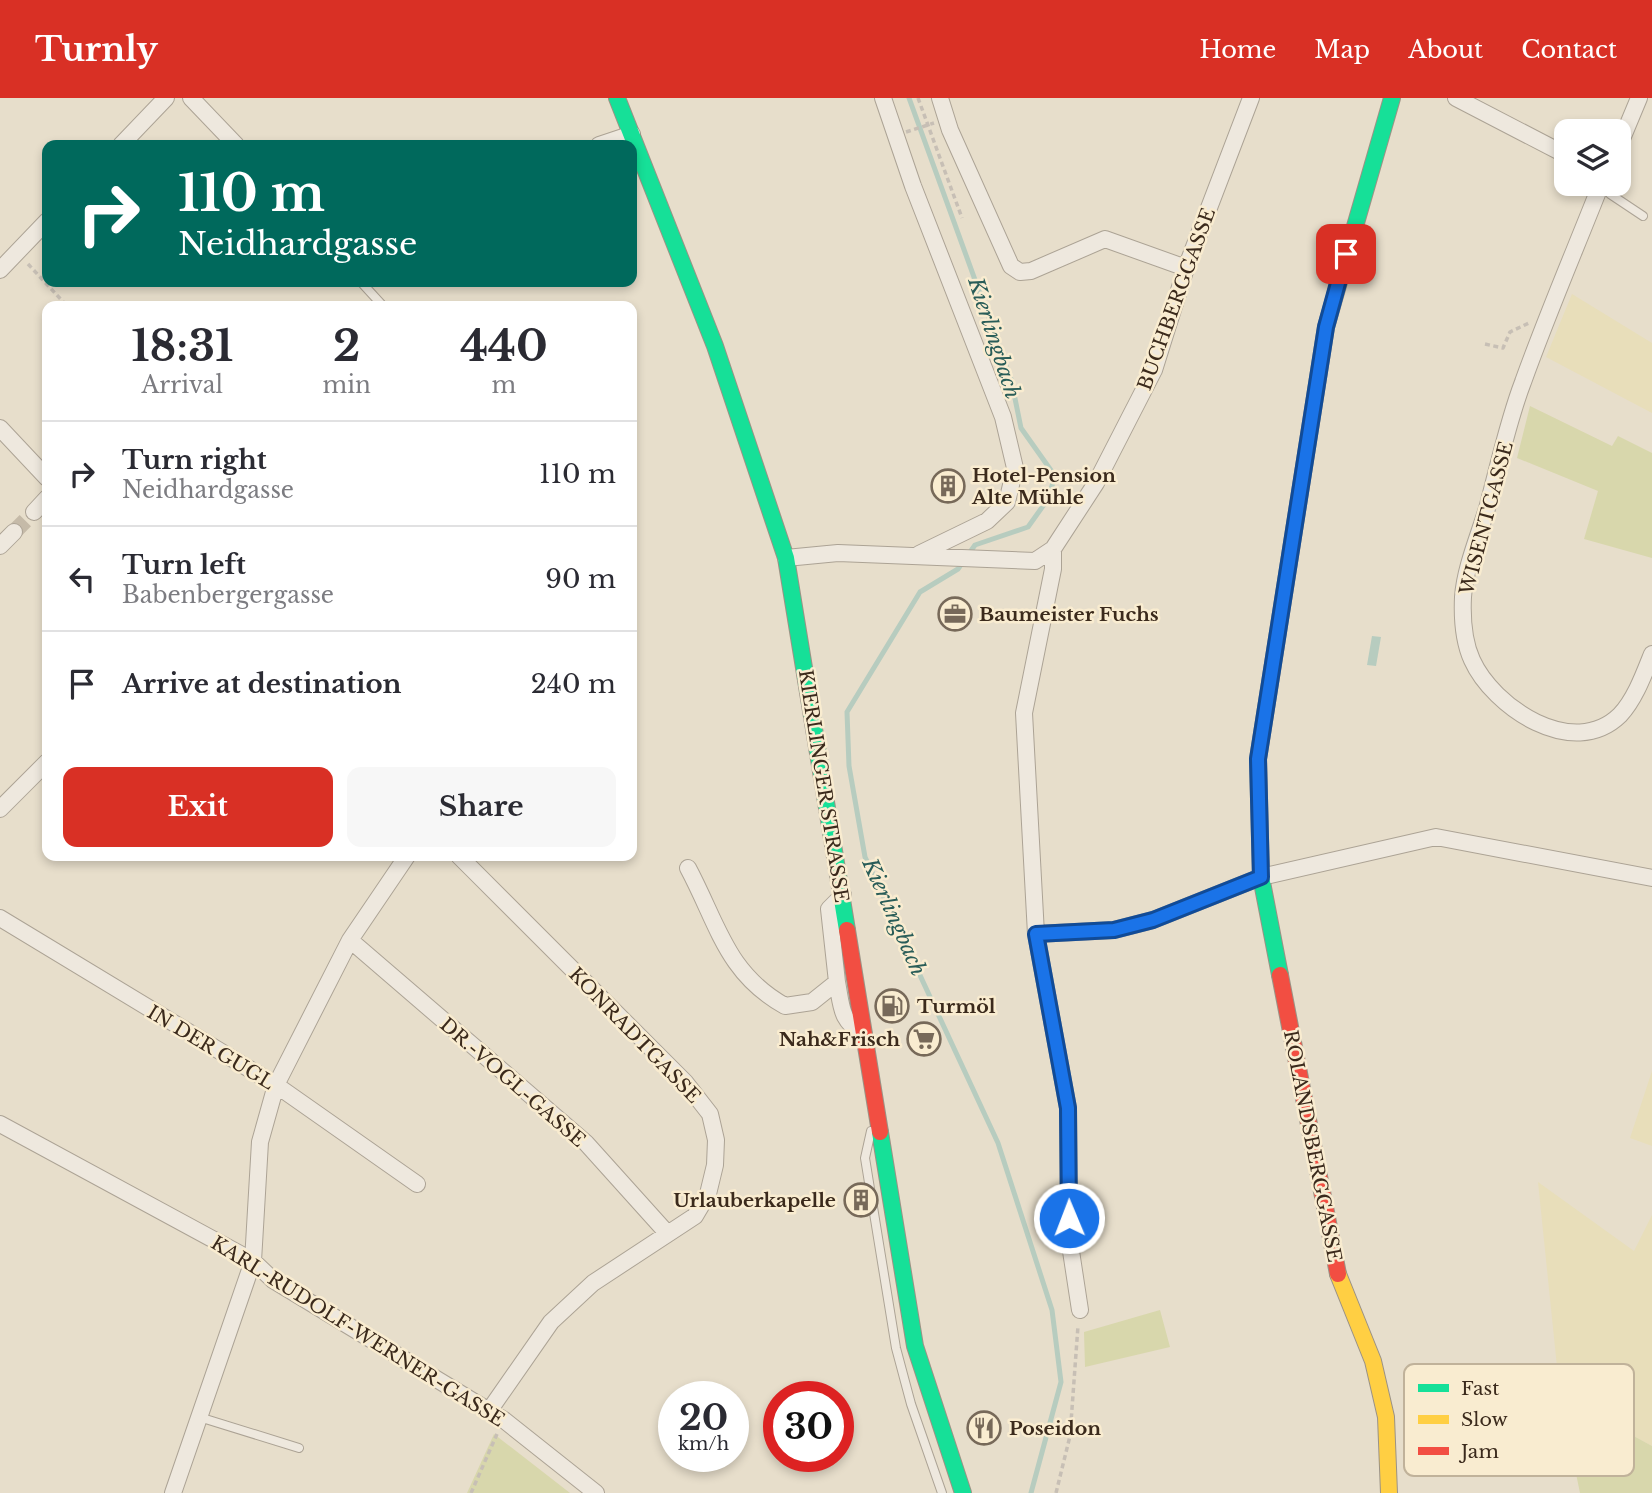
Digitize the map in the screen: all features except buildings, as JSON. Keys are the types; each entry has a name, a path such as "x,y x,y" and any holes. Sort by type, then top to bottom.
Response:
{"main road":[{"name":"KIERLINGER STRASSE","path":"617,98 634,140"},
{"name":"ROLANDSBERGGASSE","path":"1389,1493 1386,1417 1373,1361 1336,1269 1261,877 1258,759 1324,340 1392,98"},
{"name":"KIERLINGER STRASSE","path":"637,147 715,346 786,558 915,1346 963,1493"}],"street":[{"path":"126,140 166,98"},
{"path":"191,98 231,140"},
{"path":"883,98 912,187 1003,417 1015,468 1007,502 987,521 917,555"},
{"path":"940,98 950,130 1011,266 1020,272 1031,271 1105,239 1186,268"},
{"name":"BUCHBERGGASSE","path":"1053,549 1096,483 1154,370 1186,268 1251,98"},
{"path":"1456,98 1554,149"},
{"path":"1630,119 1639,98"},
{"path":"614,140 632,134"},
{"name":"WISENTGASSE","path":"1599,196 1522,384 1463,592 1467,646 1483,677 1513,710 1560,731 1602,726 1621,713 1636,690 1652,654"},
{"path":"0,270 42,226"},
{"path":"0,428 42,473"},
{"path":"34,512 42,503"},
{"path":"0,546 14,532"},
{"path":"786,558 838,553 1035,561 1053,549"},
{"path":"1053,549 1053,569 1024,713 1036,934 1068,1108 1069,1238 1080,1310"},
{"path":"0,809 42,767"},
{"path":"1036,934 1114,930 1153,920 1261,877 1437,837 1652,878"},
{"path":"173,1493 253,1261 260,1142 276,1085 350,940 404,861"},
{"name":"KONRADTGASSE","path":"464,861 685,1082 709,1114 716,1152 708,1194 695,1216 593,1283 551,1322 489,1411"},
{"path":"688,868 723,942 744,974 760,992 785,1006 799,1006 812,1002 837,982"},
{"path":"843,895 829,909 837,982 844,1017 849,1025 864,1035"},
{"name":"IN DER GUGL","path":"0,918 276,1085 417,1184"},
{"name":"DR.-VOGL-GASSE","path":"350,940 586,1143 667,1233"},
{"name":"KARL-RUDOLF-WERNER-GASSE","path":"0,1124 253,1261 273,1280 504,1420 596,1493"}],"lane":[{"path":"1613,196 1643,216"},
{"path":"366,287 378,301"},
{"path":"876,1111 864,1158 896,1348 911,1404 942,1493"},
{"path":"199,1417 299,1448"}],"path":[{"path":"918,98 962,218"},
{"path":"906,132 934,122"},
{"path":"28,264 42,279"},
{"path":"49,287 62,301"},
{"path":"1485,344 1503,348 1510,332 1535,320 1548,320"},
{"path":"1056,1493 1070,1436 1080,1310"},
{"path":"471,1493 504,1420"}],"shaded area":[{"path":"1572,294 1652,343 1652,413 1546,357"},
{"path":"1372,636 1381,637 1376,666 1367,665"},
{"path":"1652,1071 1652,1146 1630,1138"},
{"path":"1538,1182 1634,1251 1652,1215 1652,1446 1634,1436 1634,1364 1557,1364"}],"green space":[{"path":"1530,406 1612,446 1618,436 1652,453 1652,558 1584,539 1598,491 1517,458"},
{"path":"1160,1310 1170,1347 1085,1367 1084,1332"},
{"path":"494,1434 570,1493 467,1493"},
{"path":"1634,1436 1652,1446 1652,1493 1580,1493 1576,1476 1634,1476"}],"waterway":[{"name":"Kierlingbach","path":"909,98 1011,379 1021,428 1055,476 1048,499 1028,527 975,545 958,569 920,592 847,712 849,766 865,857 998,1143 1052,1310 1061,1382 1031,1493"}],"tunnel":[{"path":"14,532 34,512"}],"traffic: fast":[{"path":"617,98 634,140"},
{"path":"1280,975 1261,877 1258,759 1326,327 1392,98"},
{"path":"637,149 715,346 786,558 847,930"},
{"path":"880,1132 915,1346 963,1493"}],"traffic: slow":[{"path":"1338,1274 1373,1361 1386,1417 1389,1493"}],"traffic: jam":[{"path":"847,930 880,1132"},
{"path":"1280,975 1338,1274"}],"place":[{"name":"Hotel-Pension Alte Mühle","path":"948,486"},
{"name":"Baumeister Fuchs","path":"955,614"},
{"name":"Turmöl","path":"892,1006"},
{"name":"Nah&Frisch","path":"924,1039"},
{"name":"Urlauberkapelle","path":"861,1200"},
{"name":"Poseidon","path":"984,1428"}],"route":[{"path":"1069,1218 1068,1108 1047,1006 1036,934 1114,930 1153,920 1261,877 1258,759 1326,327 1346,254"}]}
